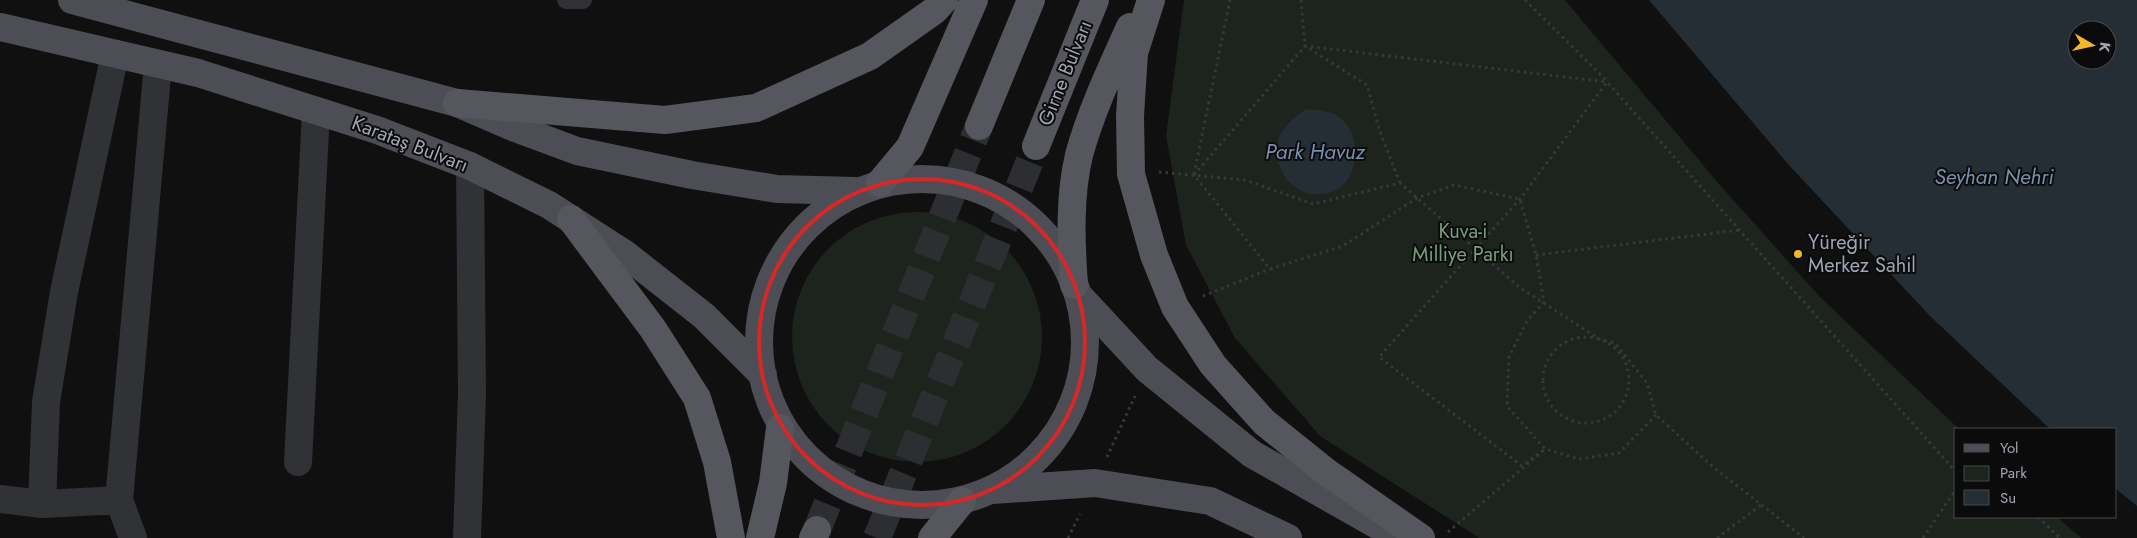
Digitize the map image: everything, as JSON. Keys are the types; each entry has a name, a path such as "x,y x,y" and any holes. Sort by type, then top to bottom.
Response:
{"highway":[{"path":"457,103 665,120 756,108 870,56 936,10 944,0"},
{"path":"868,187 910,147 974,0"},
{"path":"979,126 1031,0"},
{"name":"Girne Bulvarı","path":"1036,146 1095,0"},
{"path":"1078,292 1070,229 1079,156 1100,93 1142,0"},
{"path":"1151,0 1134,53 1130,116 1131,174 1154,256 1174,307 1213,365 1264,422 1325,471 1421,538"},
{"path":"571,219 653,328 697,398 717,462 731,538"},
{"path":"760,538 773,483 780,428"},
{"path":"932,538 962,501"}],"main road":[{"path":"72,0 457,103 510,126 577,151 692,175 777,189 868,187 932,178 989,192 1042,231 1078,292 1147,369 1252,454 1400,538"},
{"name":"Karataş Bulvarı","path":"0,27 198,73 377,130 470,166 549,205 626,254 704,316 763,375"},
{"path":"868,187 824,210 786,249 760,312 763,375 780,428 806,459 859,495 916,506 962,501 992,490 1042,454 1068,415 1084,359 1086,329 1078,292"},
{"path":"992,490 1094,483 1210,501 1288,538"}],"street":[{"path":"42,504 46,402 64,292 114,54"},
{"path":"134,538 119,500 158,64"},
{"path":"298,462 316,111"},
{"path":"467,538 472,394 470,166"},
{"path":"0,499 42,504 119,500"}],"lane":[{"path":"566,0 582,0"}],"path":[{"path":"1194,175 1230,0"},
{"path":"1194,175 1305,46 1301,0"},
{"path":"1525,0 1607,82 1954,470"},
{"path":"1305,46 1607,82"},
{"path":"1305,46 1367,85 1380,132 1400,183 1519,286 1600,339 1612,345 1622,356 1628,368 1629,383 1626,397 1619,409 1608,418 1595,423 1580,424 1566,419 1555,411 1547,399 1543,385 1543,371 1549,357 1565,343 1585,336 1600,339 1615,343 1646,383 1656,415 1713,467 1804,538"},
{"path":"1545,449 1522,466 1379,357 1520,199 1607,82"},
{"path":"1131,174 1164,172 1245,180 1313,204 1400,183"},
{"path":"1194,175 1270,269 1343,246 1416,198 1454,185 1520,199"},
{"path":"1520,199 1536,255 1544,302"},
{"path":"1536,255 1740,230"},
{"path":"1544,302 1526,321 1509,357 1507,406 1545,449 1579,459 1619,453 1656,415"},
{"path":"1442,538 1545,449"},
{"path":"1923,538 1954,492"},
{"path":"1717,538 1761,505"},
{"path":"2039,518 2060,538"}],"highlighted area":[{"path":"932,178 989,192 1042,231 1081,298 1086,329 1084,359 1068,415 1042,454 992,490 962,501 915,506 859,495 806,459 780,428 763,375 760,312 786,249 824,210 855,191 880,183"}],"green space":[{"name":"Kuva-i Milliye Parkı","path":"1184,0 1565,0 1719,184 1820,297 1958,428 1954,428 1954,518 2058,518 2081,538 1479,538 1320,436 1235,338 1186,245 1166,136"},
{"path":"905,212 929,212 965,221 987,233 1006,248 1021,267 1033,289 1040,313 1042,337 1040,361 1033,385 1021,407 1006,426 987,441 965,453 929,462 905,462 869,453 847,441 828,426 813,407 801,385 792,349 792,325 801,289 813,267 828,248 847,233 869,221"}],"water":[{"name":"Seyhan Nehri","path":"1649,0 2137,0 2137,506 2117,490 2117,428 2049,428 1930,316 1788,164"},
{"name":"Park Havuz","path":"1306,109 1325,111 1336,115 1346,123 1352,134 1355,146 1352,172 1345,183 1336,190 1323,194 1307,193 1293,186 1283,174 1278,160 1277,146 1281,133 1294,118"}],"tunnel":[{"path":"817,530 979,126"},
{"path":"877,538 1036,146"}],"place":[{"name":"Yüreğir Merkez Sahil","path":"1798,254"}]}
